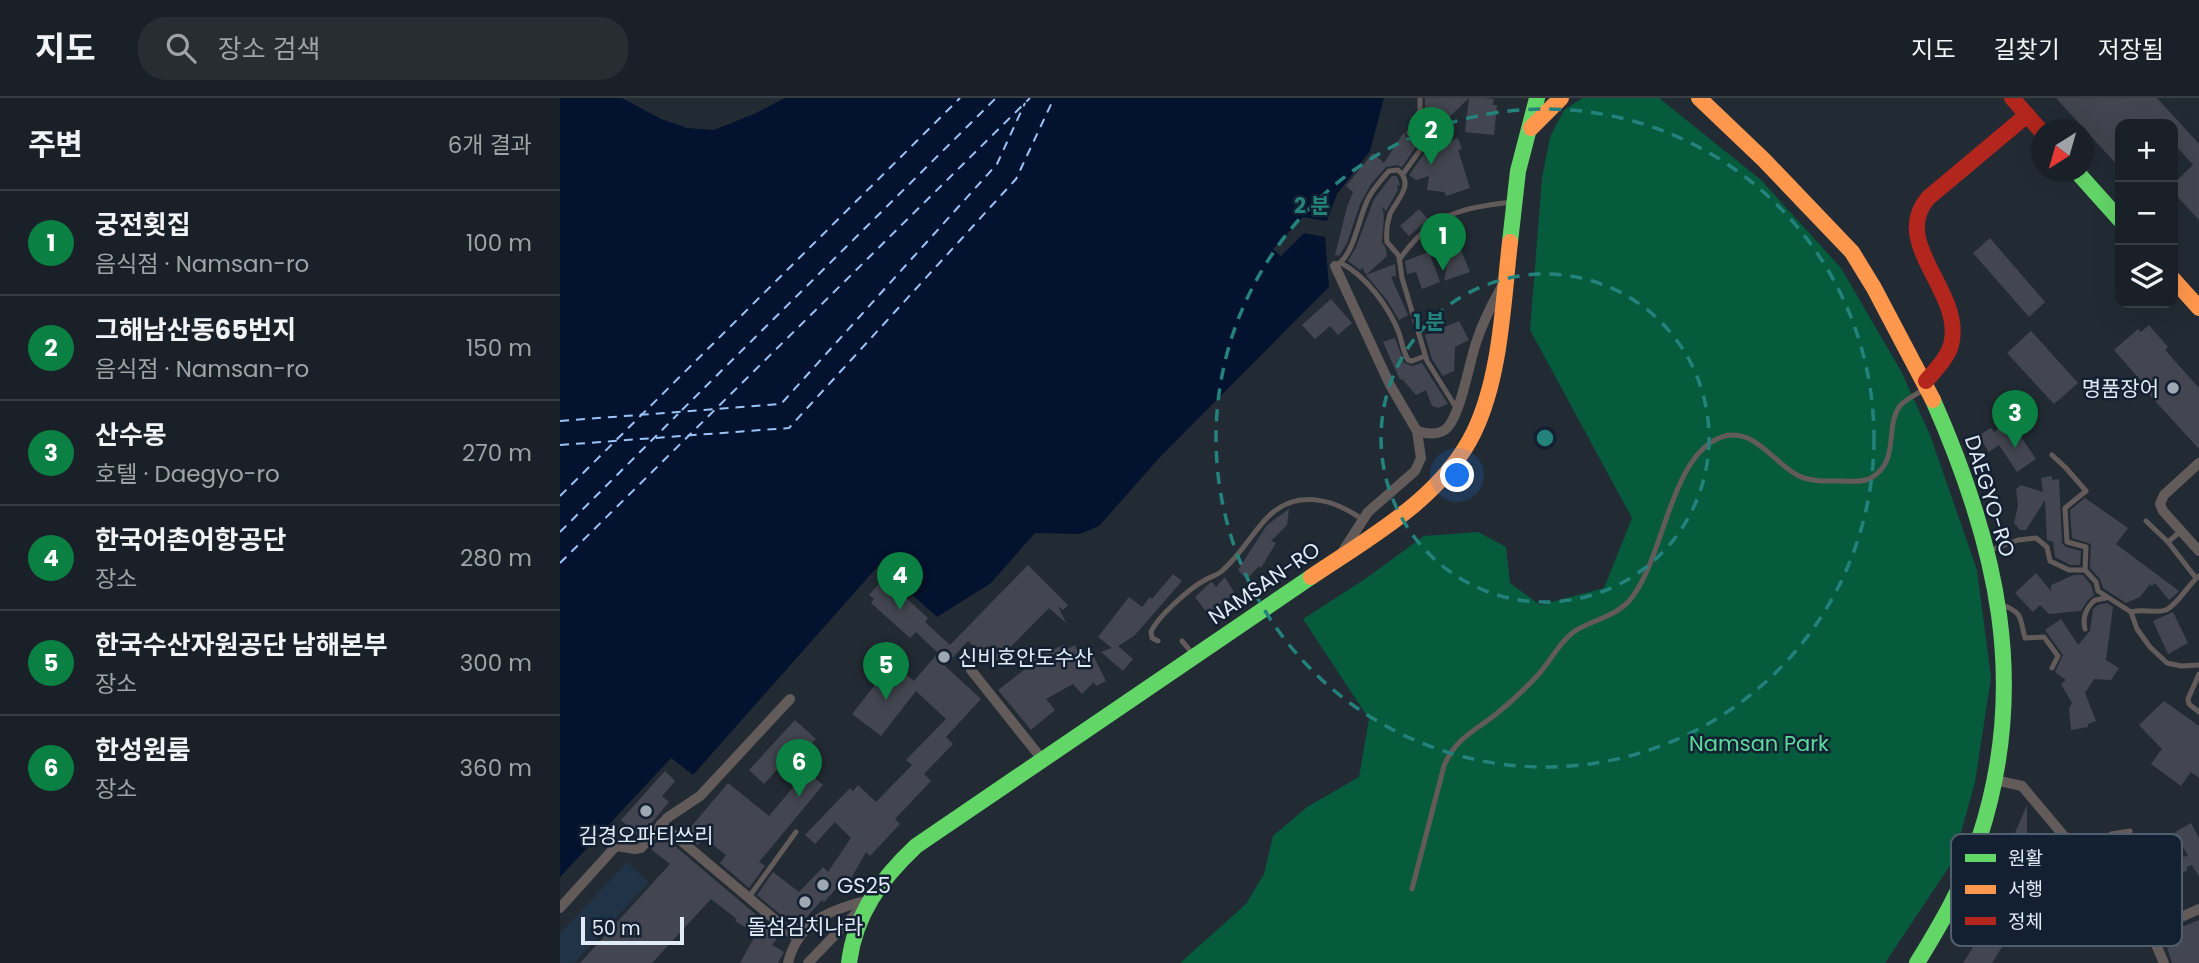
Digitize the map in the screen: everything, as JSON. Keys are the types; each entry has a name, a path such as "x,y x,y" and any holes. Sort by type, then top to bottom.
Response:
{"street":[{"name":"NAMSAN-RO","path":"849,963 854,935 869,900 896,865 916,846 1398,518 1445,473 1466,446 1480,419 1490,388 1506,281 1518,172 1537,98"},
{"path":"1531,128 1561,98"},
{"name":"DAEGYO-RO","path":"1691,98 1703,102 1836,233 1858,260 1927,384 1965,470 1998,603 2005,657 2003,727 1995,780 1980,834"},
{"path":"2012,98 2031,120"},
{"path":"1927,384 1951,345 1952,331 1951,316 1917,240 1917,215 1928,198 2027,115"},
{"path":"2086,182 2115,214"},
{"path":"1338,265 1390,385 1417,431 1421,453 1418,467 1373,507 1338,559"},
{"path":"1417,431 1441,432 1449,425 1457,409 1482,327 1506,281"},
{"path":"2178,285 2199,308"},
{"path":"2199,463 2166,493 2161,501 2163,511 2199,551"},
{"path":"971,670 1042,759"},
{"path":"560,908 616,846 639,849 661,824 700,796 790,699"},
{"path":"1995,780 2022,786 2062,834"},
{"path":"661,824 798,939"},
{"path":"788,963 798,939 813,922 836,908 869,900"},
{"path":"808,963 869,900"},
{"name":"DAEGYO-RO","path":"1917,963 1951,901"},
{"path":"2182,917 2199,909"},
{"path":"2157,946 2164,963"}],"lane":[{"path":"1403,174 1423,146 1422,140 1409,133 1420,110 1420,98"},
{"path":"1425,356 1412,361 1408,359 1398,331 1379,300 1361,278 1338,265 1351,248 1370,194 1394,169 1403,174 1406,183 1392,211 1387,232 1389,245 1396,251 1399,260 1425,356 1457,409"},
{"path":"1399,260 1434,222 1472,207 1514,202"},
{"path":"1412,889 1449,753 1458,742 1495,715 1532,681 1573,632 1616,611 1630,600 1647,572 1678,488 1691,464 1706,447 1723,437 1747,438 1806,479 1864,481 1876,474 1888,455 1892,446 1895,415 1901,404 1927,384"},
{"path":"2052,455 2085,491 2066,505 2064,513 2067,542 2086,547 2085,570 2096,582 2098,591 2131,612 2137,629 2167,663 2181,666 2197,663 2199,665"},
{"path":"1158,641 1151,635 1157,621 1202,582 1224,569 1266,518 1278,509 1304,500 1324,500 1346,508 1363,520"},
{"path":"2131,612 2169,608 2198,577 2146,521"},
{"path":"2168,542 2181,531"},
{"path":"1987,552 2018,540 2036,538 2047,547 2050,561 2069,570 2085,570"},
{"path":"2084,629 2087,609 2095,600 2106,598"},
{"path":"1998,603 2019,614 2025,638 2041,635 2046,638 2058,656 2052,668"},
{"path":"1182,641 1195,656"},
{"path":"2199,674 2188,699 2189,704 2199,712"},
{"path":"2114,834 2130,831"},
{"path":"749,897 796,832"}],"shaded area":[{"path":"560,98 622,98 661,119 687,128 714,130 785,98 1384,98 1370,151 1337,194 1327,221 1303,217 1273,249 1281,256 1304,233 1325,237 1329,287 1160,457 1099,526 1080,534 1035,533 991,583 937,617 879,565 693,775 671,758 560,877"},
{"path":"627,862 649,882 574,963 560,963 560,934"}],"green space":[{"name":"Namsan Park","path":"1582,98 1659,98 1761,180 1841,268 1901,371 1930,435 1977,570 1991,678 1975,782 1961,834 1951,834 1951,864 1885,963 1180,963 1246,904 1264,874 1273,836 1307,807 1359,777 1369,719 1303,619 1424,536 1478,532 1506,547 1510,583 1540,605 1604,588 1632,518 1530,330 1542,178 1550,137 1564,110"}],"building":[{"path":"1425,98 1469,98 1443,123 1436,118 1425,136 1416,131 1425,112"},
{"path":"1469,98 1494,99 1493,105 1497,105 1494,135 1465,132"},
{"path":"2056,98 2157,98 2176,119 2115,119 2115,163 2094,140 2094,119 2075,119"},
{"path":"2178,121 2199,144 2199,220 2178,197 2178,179 2193,165 2179,149"},
{"path":"1404,132 1406,137 1417,145 1402,167 1386,167 1371,184 1360,204 1347,243 1339,256 1335,255 1353,192 1346,186 1373,153 1384,163"},
{"path":"1458,138 1462,149 1458,150 1470,188 1446,196 1444,192 1427,190 1429,176 1416,180 1409,175 1426,151"},
{"path":"1392,176 1396,176 1400,186 1397,185 1398,190 1386,211 1382,207 1382,242 1387,256 1366,275 1362,267 1360,270 1348,261 1374,199"},
{"path":"1419,209 1428,219 1409,236 1400,226"},
{"path":"1990,238 2045,302 2029,317 1973,253"},
{"path":"1456,248 1461,250 1470,272 1444,281 1449,252"},
{"path":"1429,252 1440,282 1422,289 1416,272 1407,274 1405,261"},
{"path":"1395,264 1396,276 1391,277 1408,315 1399,320 1387,300 1366,275"},
{"path":"1331,299 1352,323 1338,335 1330,326 1315,339 1302,325"},
{"path":"1459,321 1469,340 1455,347 1454,371 1443,376 1432,359 1425,335"},
{"path":"2149,325 2168,347 2165,350 2199,388 2199,449 2147,392 2149,390 2114,350 2138,329 2141,332"},
{"path":"2031,331 2078,383 2054,404 2007,353"},
{"path":"1395,338 1404,363 1412,366 1422,363 1448,404 1438,408 1432,406 1426,390 1416,395 1400,380 1383,342"},
{"path":"2010,421 2036,459 2017,472 1999,445 1989,452 1978,436 1991,428 1994,432"},
{"path":"2052,476 2052,480 2059,479 2062,543 2066,547 2081,551 2080,565 2070,565 2055,557 2053,542 2047,540 2045,500 2026,530 2020,530 2014,523 2018,506 2016,489 2021,485 2043,492 2041,478"},
{"path":"2085,498 2128,528 2116,544 2179,591 2174,596 2169,600 2155,583 2152,586 2150,584 2140,597 2126,603 2103,588 2100,579 2090,568 2091,544 2072,538 2070,510"},
{"path":"1289,509 1287,525 1271,541 1276,543 1261,568 1259,566 1247,579 1238,570 1267,525"},
{"path":"1028,565 1068,605 1063,610 1058,606 1066,623 1049,608 993,665 968,641 945,666 981,699 946,737 953,744 924,774 931,781 895,819 900,824 870,856 866,852 849,882 845,879 797,928 757,895 773,872 799,892 823,867 828,872 851,838 835,822 815,844 805,835 850,788 853,791 858,785 876,802 912,765 906,760 946,719 916,691 881,736 852,714 892,663 914,681 938,653 916,632 910,638 871,603 874,599 869,595 884,578 928,618 925,622 950,645"},
{"path":"2036,573 2051,591 2051,585 2074,575 2083,575 2091,585 2094,595 2081,611 2049,614 2040,605 2033,612 2015,593"},
{"path":"1173,574 1182,581 1134,636 1118,646 1133,659 1123,671 1101,652 1112,648 1098,637 1129,597 1142,607"},
{"path":"1225,577 1235,594 1207,613 1195,597 1212,582 1216,587"},
{"path":"2107,603 2113,607 2106,660 2119,668 2111,680 2094,679 2085,693 2096,721 2088,724 2088,727 2071,730 2069,709 2072,703 2061,684 2066,680 2055,672 2063,655 2045,630 2061,619 2078,645 2090,631 2093,609"},
{"path":"2173,612 2188,643 2168,654 2153,621"},
{"path":"1063,645 1065,650 1075,645 1082,660 1093,655 1106,681 1096,686 1094,682 1082,694 1073,684 1046,699 1055,710 1031,730 998,690 1029,666 1027,662"},
{"path":"2164,701 2199,726 2199,778 2191,772 2181,786 2151,764 2162,749 2139,725"},
{"path":"795,720 816,739 810,745 817,752 801,769 788,758 764,784 749,770"},
{"path":"665,771 675,781 662,796 669,802 640,837 621,820"},
{"path":"807,771 823,785 759,862 765,866 749,888 720,863 726,855 704,838 698,845 685,834 728,783 769,816"},
{"path":"2027,805 2027,834 2014,834"},
{"path":"2191,823 2199,838 2199,877 2192,865 2182,872 2182,857 2188,856 2182,845 2182,834 2175,832"},
{"path":"662,835 780,935 772,945 784,952 778,963 740,963 756,934 735,921 737,919 711,899 652,963 580,963 670,864 652,850"},
{"path":"2199,920 2199,963 2172,963 2167,946 2182,946 2182,927"},
{"path":"1974,946 2003,946 1992,963 1963,963"}],"ferry route":[{"path":"560,496 960,98"},
{"path":"682,410 996,98"},
{"path":"560,563 1030,98"},
{"path":"560,445 789,428 1016,179 1054,98"},
{"path":"560,421 781,404 997,164 1025,103"},
{"path":"560,532 678,414"}],"traffic: fast":[{"path":"1510,242 1518,171 1537,98"},
{"path":"2086,182 2115,214"},
{"path":"1933,400 1974,508 1989,562 1999,616 2004,670 2002,725 1994,782 1980,834"},
{"path":"849,963 857,929 872,898 892,871 916,846 1311,577"},
{"path":"1917,963 1951,905"}],"traffic: slow":[{"path":"1531,128 1561,98"},
{"path":"1699,98 1764,160 1852,252 1933,400"},
{"path":"1311,577 1403,514 1443,477 1460,456 1474,432 1490,387 1500,338 1510,242"},
{"path":"2178,285 2199,308"}],"traffic: jam":[{"path":"2012,98 2031,120"},
{"path":"1926,381 1949,350 1952,325 1948,306 1922,251 1917,233 1918,215 1928,198 2027,115"}],"place":[{"name":"그해남산동65번지","path":"1431,165"},
{"name":"궁전횟집","path":"1443,271"},
{"name":"명품장어","path":"2173,388"},
{"name":"산수몽","path":"2015,448"},
{"name":"한국어촌어항공단","path":"900,610"},
{"name":"신비호안도수산","path":"944,657"},
{"name":"한국수산자원공단 남해본부","path":"886,700"},
{"name":"한성원룸","path":"799,797"},
{"name":"김경오파티쓰리","path":"646,811"},
{"name":"GS25","path":"823,885"},
{"name":"돌섬김치나라","path":"805,902"}]}
